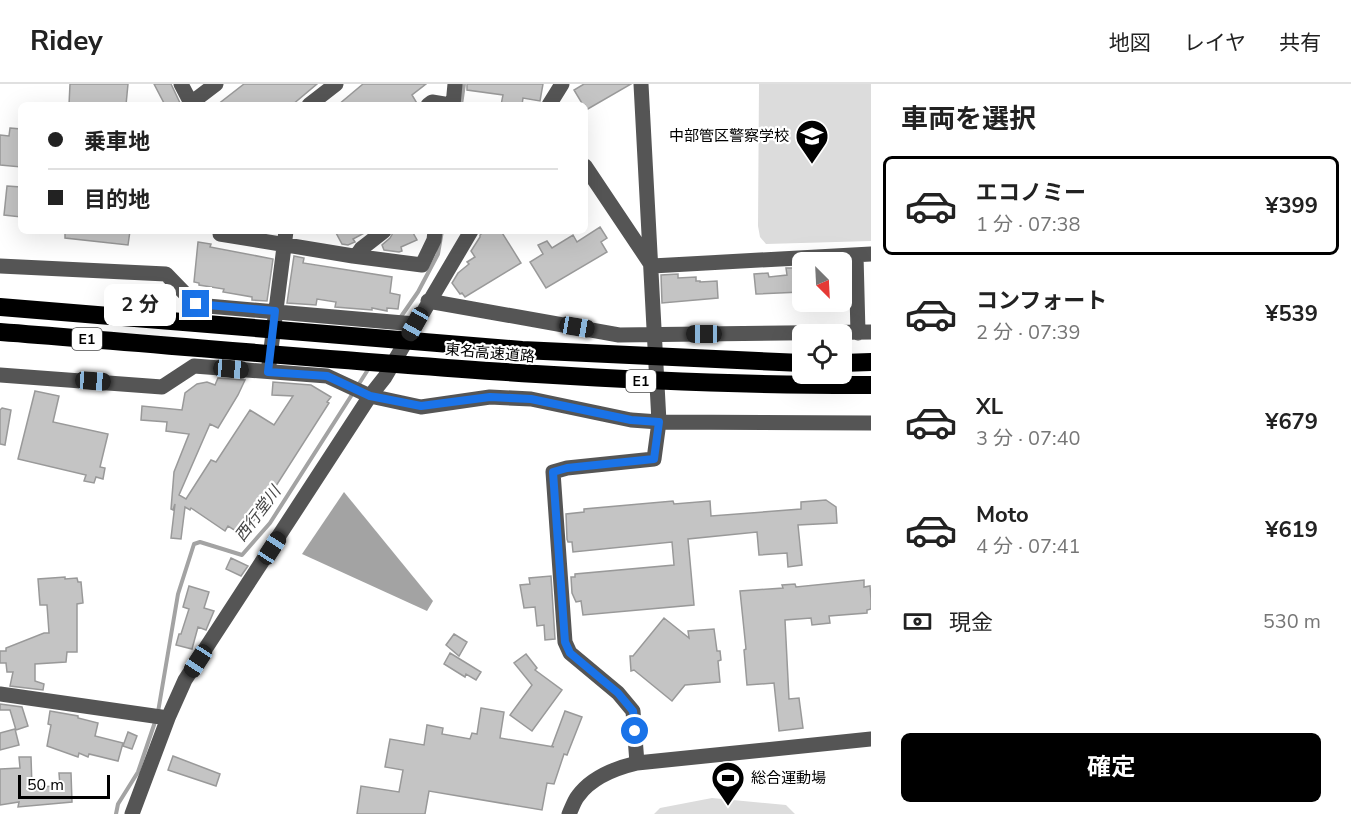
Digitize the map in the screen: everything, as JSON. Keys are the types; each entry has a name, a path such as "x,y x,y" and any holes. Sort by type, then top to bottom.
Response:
{"highway":[{"name":"東名高速道路","path":"0,307 422,343 792,363"},
{"name":"東名高速道路","path":"0,332 627,380 794,386 871,386"},
{"path":"852,363 871,363"}],"street":[{"path":"181,84 191,102"},
{"path":"194,102 216,84"},
{"path":"313,102 336,84"},
{"path":"452,102 455,84"},
{"path":"551,102 562,84"},
{"path":"637,763 633,711 618,693 570,653 565,642 553,472 567,468 654,459 659,417 641,84"},
{"path":"588,170 652,266"},
{"path":"220,234 286,237 356,256 422,264 435,234"},
{"path":"356,256 361,249 380,234"},
{"path":"132,814 160,717 185,680 361,392 385,376 404,323 428,301 469,234"},
{"path":"268,372 286,237"},
{"path":"428,301 619,335 865,333 863,255 652,266"},
{"path":"0,266 166,274 196,304 404,323"},
{"path":"0,375 162,387 194,366 327,376 361,392 421,406 490,397 531,399 631,420 659,417 871,423"},
{"path":"0,694 160,717"},
{"path":"569,814 578,796 596,780 622,767 637,763 871,739"}],"shaded area":[{"name":"中部管区警察学校","path":"759,84 871,84 871,241 766,244 760,237 758,226"},
{"path":"344,492 433,601 427,611 302,554"},
{"name":"総合運動場","path":"712,798 786,805 795,814 654,814 660,808"}],"building":[{"path":"70,84 128,84 126,102 69,102"},
{"path":"154,84 171,84 180,102 163,102"},
{"path":"244,84 317,84 296,102 221,102"},
{"path":"363,84 426,84 412,95 416,102 342,102"},
{"path":"467,84 543,84 540,101 523,98 522,102 502,102 503,95 467,90"},
{"path":"584,84 631,84 588,109 588,102 581,102 574,90"},
{"path":"10,128 18,129 18,167 0,165 0,135 9,136"},
{"path":"7,186 18,187 18,217 4,215"},
{"path":"600,227 607,238 601,242 607,252 546,288 530,262 543,254 538,245 547,241 552,248 573,235 577,242"},
{"path":"65,234 130,234 128,245 65,238"},
{"path":"337,234 362,234 353,239 355,242 348,245 342,244"},
{"path":"392,234 414,234 417,240 401,247 402,251 399,252 384,250 382,245"},
{"path":"503,234 521,263 465,297 452,283 458,273 469,264 467,262 475,257 471,251 480,235"},
{"path":"198,242 211,244 210,247 273,259 267,301 252,300 252,297 223,292 224,289 194,282"},
{"path":"294,256 304,258 303,263 392,277 390,293 400,295 398,309 387,308 387,311 372,308 372,310 335,307 336,302 317,299 316,305 287,303"},
{"path":"786,268 792,268 792,292 756,294 754,274 768,273 769,277 787,275"},
{"path":"678,274 678,278 696,277 696,281 700,282 717,281 718,298 662,303 661,275"},
{"path":"218,378 245,380 218,428 210,424 179,495 186,499 211,460 216,462 250,410 274,425 293,396 272,395 273,382 311,385 331,397 244,536 228,526 225,531 191,508 190,510 185,507 181,539 171,538 175,504 173,510 171,509 174,472 189,434 166,431 167,422 141,420 142,406 182,410 185,393 197,384 207,382 215,385"},
{"path":"35,391 59,396 53,422 108,434 100,467 105,468 103,479 96,477 94,483 84,481 86,475 18,459"},
{"path":"2,408 11,410 5,445 0,444 0,410"},
{"path":"826,500 836,507 837,523 798,525 802,565 788,567 787,553 759,555 757,532 688,539 694,605 583,615 581,601 576,602 572,593 571,577 575,577 575,574 674,565 672,542 573,552 572,542 568,542 567,539 566,514 584,512 584,509 673,501 674,504 710,501 711,516 801,509 801,502"},
{"path":"231,558 248,566 241,576 226,569"},
{"path":"551,576 555,639 545,640 544,625 537,626 535,607 524,608 520,585 530,584 529,578"},
{"path":"65,577 65,579 77,578 78,582 81,582 83,603 77,604 77,652 67,652 66,662 35,664 35,681 44,684 43,690 10,686 13,672 7,672 6,663 0,663 0,651 6,651 6,648 49,633 47,605 40,605 38,579"},
{"path":"864,580 864,587 870,586 871,609 867,610 867,613 829,616 830,623 812,625 811,618 785,620 789,699 799,698 803,728 779,731 774,683 747,685 740,591 783,588 782,585 795,584 796,587"},
{"path":"189,586 209,592 204,608 214,611 206,630 198,627 192,649 176,645 189,609 183,607"},
{"path":"664,618 689,638 688,631 714,629 717,651 720,651 721,660 718,661 720,682 685,685 672,701 634,670 631,671 630,656 633,656"},
{"path":"454,634 467,642 459,656 446,645"},
{"path":"450,653 481,672 476,680 466,674 465,677 444,664"},
{"path":"526,654 537,668 535,670 562,690 532,731 510,715 532,685 514,663"},
{"path":"0,704 22,707 28,726 16,730 10,710 0,710"},
{"path":"481,708 504,712 500,738 554,747 552,746 565,711 582,717 567,755 564,754 554,784 547,783 542,810 429,791 425,814 357,814 361,786 399,792 403,770 385,767 390,739 424,745 427,725 443,728 442,734 470,739 472,733 477,734"},
{"path":"50,711 78,716 78,718 98,723 95,736 123,743 118,761 89,754 88,757 79,753 78,757 47,746 51,725 48,724"},
{"path":"15,729 19,745 0,750 0,733"},
{"path":"128,732 137,736 132,749 123,746"},
{"path":"173,756 220,774 216,786 168,770"},
{"path":"19,757 31,757 32,787 60,786 59,773 71,773 72,802 18,807 19,802 0,805 0,769 20,768"}],"waterway":[{"name":"西行堂川","path":"461,102 464,84"},
{"name":"西行堂川","path":"400,318 418,292 438,254 441,234"},
{"name":"西行堂川","path":"357,387 369,368"},
{"name":"西行堂川","path":"158,712 178,594 194,544 200,542 242,555 270,523 353,393"},
{"name":"西行堂川","path":"116,814 118,804 138,772 156,719"}],"place":[{"name":"中部管区警察学校","path":"812,165"},
{"name":"総合運動場","path":"728,807"}],"route":[{"path":"196,304 275,311 268,372 327,376 370,396 421,406 490,397 531,399 631,420 659,422 654,459 567,468 553,472 565,642 570,653 618,693 633,711 635,731"}]}
